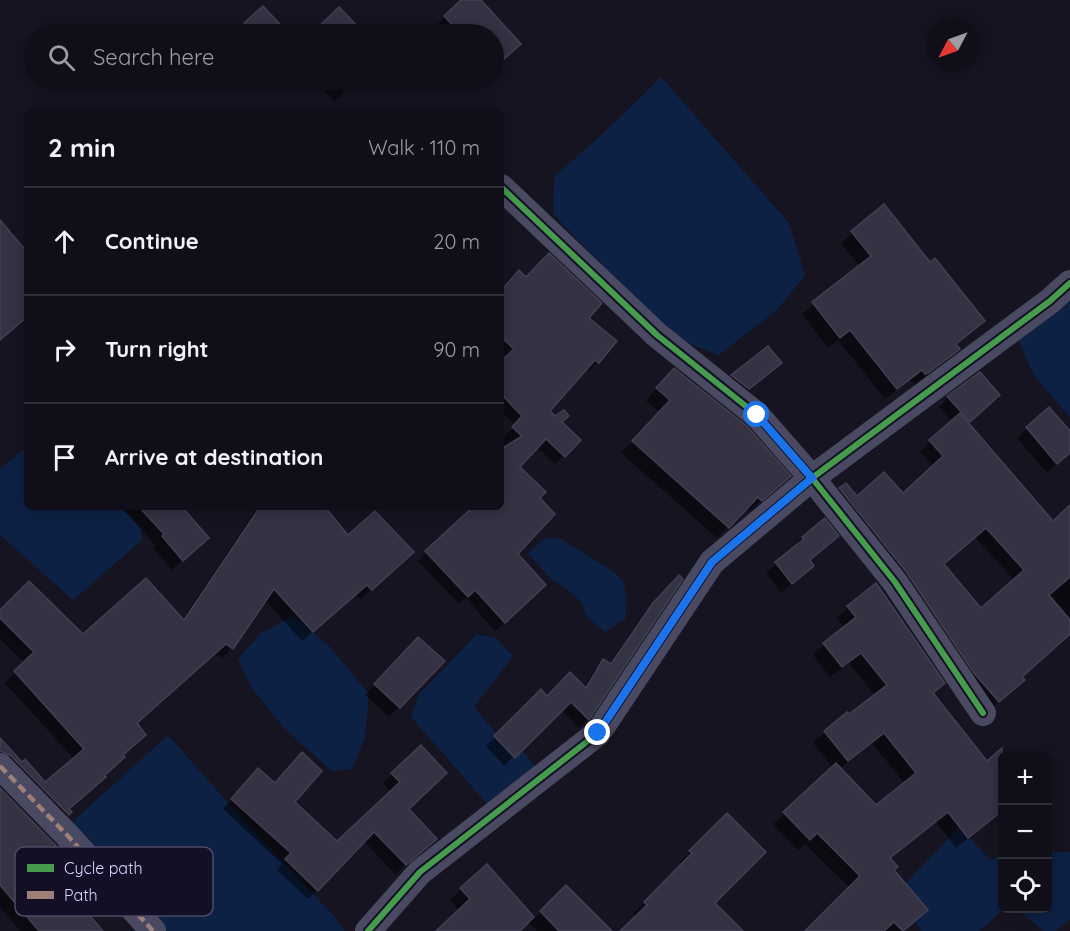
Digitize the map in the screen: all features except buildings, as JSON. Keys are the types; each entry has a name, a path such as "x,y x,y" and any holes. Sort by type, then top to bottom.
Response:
{"street":[{"path":"504,190 657,335 757,415 812,478 895,582 983,713"},
{"path":"368,931 420,872 598,733 712,562 812,478 1050,301 1070,283"},
{"path":"0,766 78,847"},
{"path":"140,916 153,931"}],"water":[{"path":"661,77 789,223 805,275 777,310 719,355 684,342 635,299 553,214 554,177"},
{"path":"1070,299 1070,417 1033,374 1018,339"},
{"path":"24,449 24,510 124,510 141,527 142,540 73,600 0,535 0,469"},
{"path":"545,538 561,539 613,571 623,581 627,599 625,619 605,632 587,617 582,603 566,588 551,579 528,553"},
{"path":"293,616 330,647 369,694 365,737 352,769 332,771 284,728 251,687 238,659 261,633"},
{"path":"477,634 496,638 513,656 474,707 496,733 514,741 537,768 490,807 411,717 419,694"},
{"path":"168,735 244,821 333,915 345,931 162,931 149,916 213,916 213,847 90,847 70,824"},
{"path":"960,827 990,860 998,856 999,913 979,931 921,931 918,924 905,919 889,900"},
{"path":"1070,852 1070,919 1056,931 1043,931 1023,913 1052,913 1052,853"}],"marked path":[{"path":"0,766 78,847"},
{"path":"140,916 153,931"}],"cycle path":[{"path":"504,190 657,335 757,415 812,478 895,582 983,713"},
{"path":"368,931 420,872 598,733 712,562 812,478 1050,301 1070,283"}],"route":[{"path":"598,733 712,562 812,478 757,415"}]}
